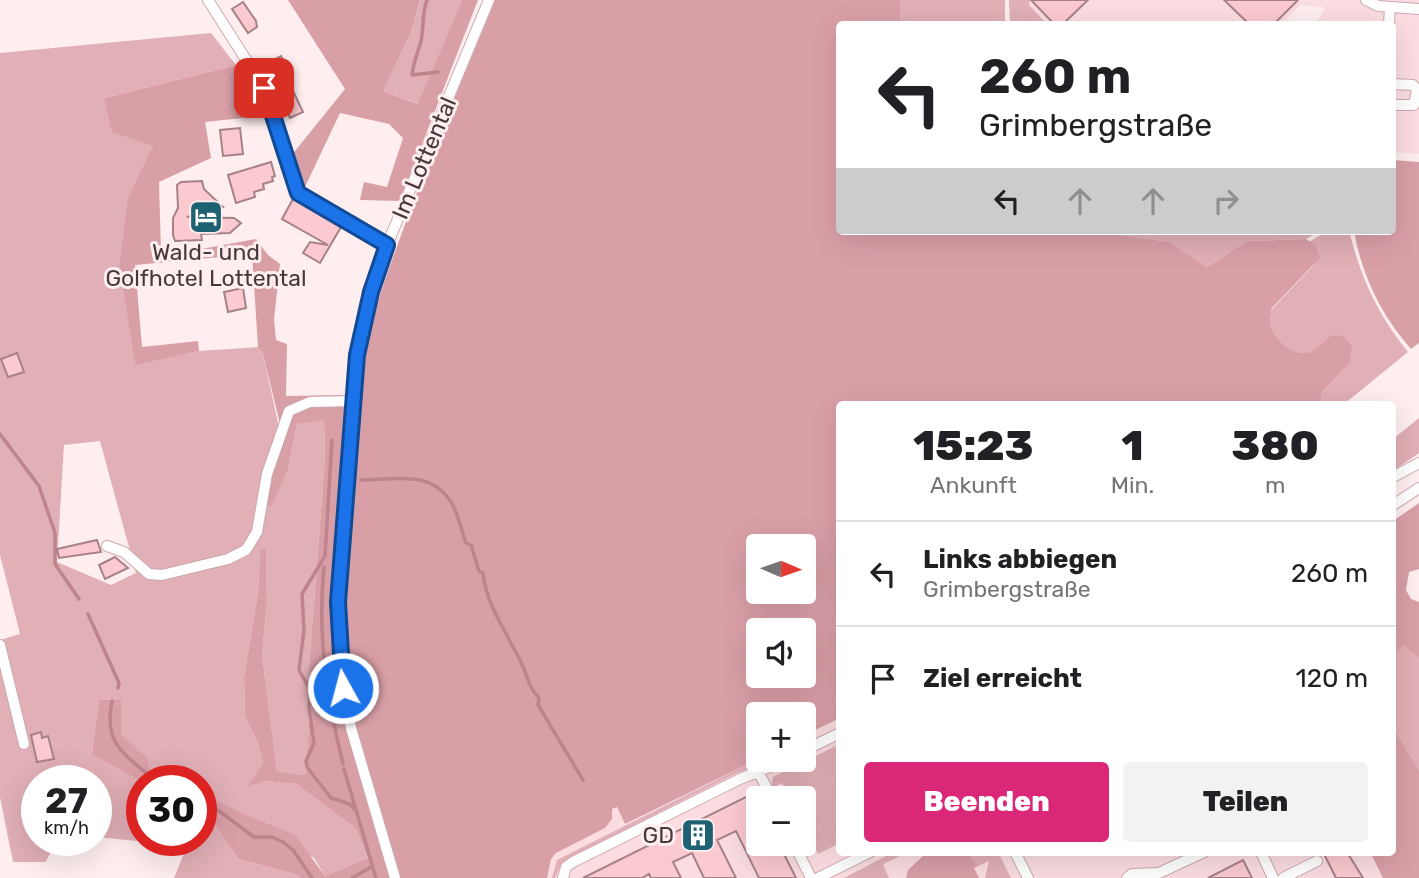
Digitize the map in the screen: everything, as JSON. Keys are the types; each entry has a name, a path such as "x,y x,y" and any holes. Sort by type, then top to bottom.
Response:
{"street":[{"path":"208,0 264,88 298,193 387,245"},
{"name":"Im Lottental","path":"395,878 351,728 340,667 338,602 357,355 371,292 387,245 489,0"},
{"path":"1366,0 1372,5 1419,9"},
{"path":"1389,21 1390,7"},
{"path":"1396,84 1413,85 1417,90 1414,105 1396,105"},
{"path":"107,546 124,552 149,574 169,573 228,559 246,550 257,532 267,474 289,411 314,402 353,401"},
{"path":"1396,475 1419,463"},
{"path":"1396,503 1419,488"},
{"path":"0,645 24,744"},
{"path":"816,745 836,735"},
{"path":"563,876 573,862 740,779 759,773 766,786"},
{"path":"800,856 811,878"},
{"path":"818,878 835,874 864,856"},
{"path":"1017,856 1028,878"},
{"path":"1126,878 1132,874 1159,876 1196,856"},
{"path":"1263,856 1273,878"},
{"path":"1283,878 1317,861"}],"shaded area":[{"path":"288,0 420,0 411,33 383,91 418,104 462,0 478,0 400,201 360,200 364,182 387,187 403,138 389,124 340,113 304,189 291,156 345,89"},
{"path":"420,0 462,0 419,104 383,91 411,33"},
{"path":"495,0 901,0 900,21 836,21 836,235 1120,235 1170,242 1207,267 1247,241 1306,239 1316,245 1320,258 1271,309 1271,326 1288,348 1301,353 1314,350 1331,335 1343,336 1352,346 1349,364 1322,392 1320,401 836,401 836,720 816,730 816,702 746,702 746,765 625,824 617,807 612,809 612,819 605,828 556,853 551,859 547,878 300,878 298,875 238,859 217,828 217,800 295,835 325,876 368,858 356,829 296,784 265,781 247,787 263,763 258,743 245,717 244,677 258,593 260,550 266,548 267,603 262,654 277,771 305,775 309,726 307,694 325,458 324,420 297,424 288,469 272,505 264,505 280,424 263,354 258,347 252,254 135,265 142,347 198,341 199,351 135,365 119,266 127,200 153,146 112,132 104,98 236,65 252,117 205,122 211,158 159,182 161,252 185,252 256,239 268,255 280,264 274,319 276,340 287,344 286,396 345,395 345,431 356,410 361,356 393,257"},
{"path":"901,0 1005,0 1005,21 900,21"},
{"path":"1009,0 1030,0 1029,5 1044,21 1010,21"},
{"path":"1030,0 1419,0 1419,154 1396,152 1396,21 1318,21 1325,8 1301,5 1285,21 1044,21 1028,5"},
{"path":"211,33 236,65 104,98 154,146 127,200 119,266 135,364 199,351 258,347 263,354 288,469 297,424 324,419 325,458 307,694 309,726 305,775 277,771 262,654 267,603 266,549 260,550 258,593 244,677 245,717 258,743 263,763 248,786 265,781 296,784 356,829 368,858 325,876 314,858 217,801 217,765 148,765 146,758 121,734 120,699 99,700 92,753 126,773 126,840 112,839 112,765 21,765 21,856 49,856 46,862 13,862 0,797 0,640 20,634 0,555 0,53","holes":["100,441 136,573 111,585 57,562 64,445"]},
{"path":"1396,160 1419,162 1419,343 1411,349 1374,294 1355,235 1396,235"},
{"path":"1120,235 1313,235 1306,239 1247,241 1207,267 1170,242"},
{"path":"1320,235 1350,235 1372,296 1388,325 1408,352 1348,401 1320,401 1322,392 1349,364 1331,335 1315,350 1302,353 1288,348 1278,338 1271,324 1271,310 1314,265 1316,245 1309,242"},
{"path":"1419,418 1419,453 1396,469 1396,437"},
{"path":"1419,503 1419,569 1409,572 1406,590 1411,599 1419,602 1419,658 1404,645 1396,652 1396,519"},
{"path":"1404,644 1419,658 1419,770 1396,732 1396,651"},
{"path":"121,699 121,734 147,758 149,765 126,765 126,773 92,754 99,700"},
{"path":"836,720 836,856 1372,856 1383,878 547,878 551,859 556,853 605,828 612,809 617,807 625,824 746,765 746,772 816,772 816,730"},
{"path":"1396,732 1419,770 1419,878 1383,878 1372,856 1396,856"},
{"path":"836,746 836,845 818,854 816,850 816,786 784,786 782,783 771,786 773,777 783,772 816,772 816,756"},
{"path":"746,765 746,770 562,862 555,878 552,878 557,860"},
{"path":"217,828 238,859 298,875 300,878 174,878 183,856 217,856"},
{"path":"886,856 900,856 883,864 889,878 844,878"},
{"path":"923,856 970,856 978,866 974,868 979,878 906,878 908,870"},
{"path":"968,856 1000,856 1011,878 985,878 989,861 978,866"}],"building":[{"path":"1031,0 1088,0 1066,21 1051,21"},
{"path":"1224,0 1298,0 1277,21 1246,21"},
{"path":"243,2 257,27 248,33 232,9"},
{"path":"281,56 289,74 286,76 303,112 290,118 265,64"},
{"path":"240,128 243,154 223,156 220,130"},
{"path":"271,162 275,176 272,177 273,181 263,184 264,189 254,192 255,197 236,203 228,175"},
{"path":"202,181 204,189 223,207 187,217 234,218 241,223 230,233 201,234 202,240 175,241 173,218 178,208 177,185 181,182"},
{"path":"293,199 341,227 320,263 303,253 310,242 328,245 282,219"},
{"path":"243,288 246,308 228,312 224,292"},
{"path":"17,353 24,372 8,377 1,359"},
{"path":"97,540 101,552 59,558 57,549"},
{"path":"115,557 128,568 105,579 99,565"},
{"path":"41,732 42,738 48,736 54,759 37,762 31,735"},
{"name":"GD","path":"746,797 746,851 736,831 717,840 736,878 704,878 692,853 673,862 681,878 651,878 649,874 642,878 583,878"},
{"name":"GD","path":"748,856 785,856 796,878 759,878"},
{"path":"1325,856 1349,856 1363,878 1336,878"},
{"path":"1243,860 1252,878 1208,878"}],"waterway":[{"path":"427,0 421,41 412,75 438,72"},
{"path":"0,434 39,486 55,533 55,564 79,599"},
{"path":"332,440 325,556 302,594 304,630 299,670 310,690 309,709 314,743 306,761 307,767 331,798 350,804 357,812"},
{"path":"361,480 398,478 422,481 433,485 451,502 466,543 471,545 479,571 483,573 494,611 539,698 538,705 583,780"},
{"path":"324,567 322,617 325,666 343,764"},
{"path":"88,614 119,683 118,688"},
{"path":"112,701 110,716 114,738 137,765"},
{"path":"344,769 376,878"},
{"path":"217,809 254,837 272,837 283,842 293,850 312,878"},
{"path":"352,878 371,867"}],"place":[{"name":"Wald- und Golfhotel Lottental","path":"206,217"},
{"name":"GD","path":"698,835"}],"route":[{"path":"264,88 298,193 387,245 371,292 357,355 338,602 343,688"}]}
